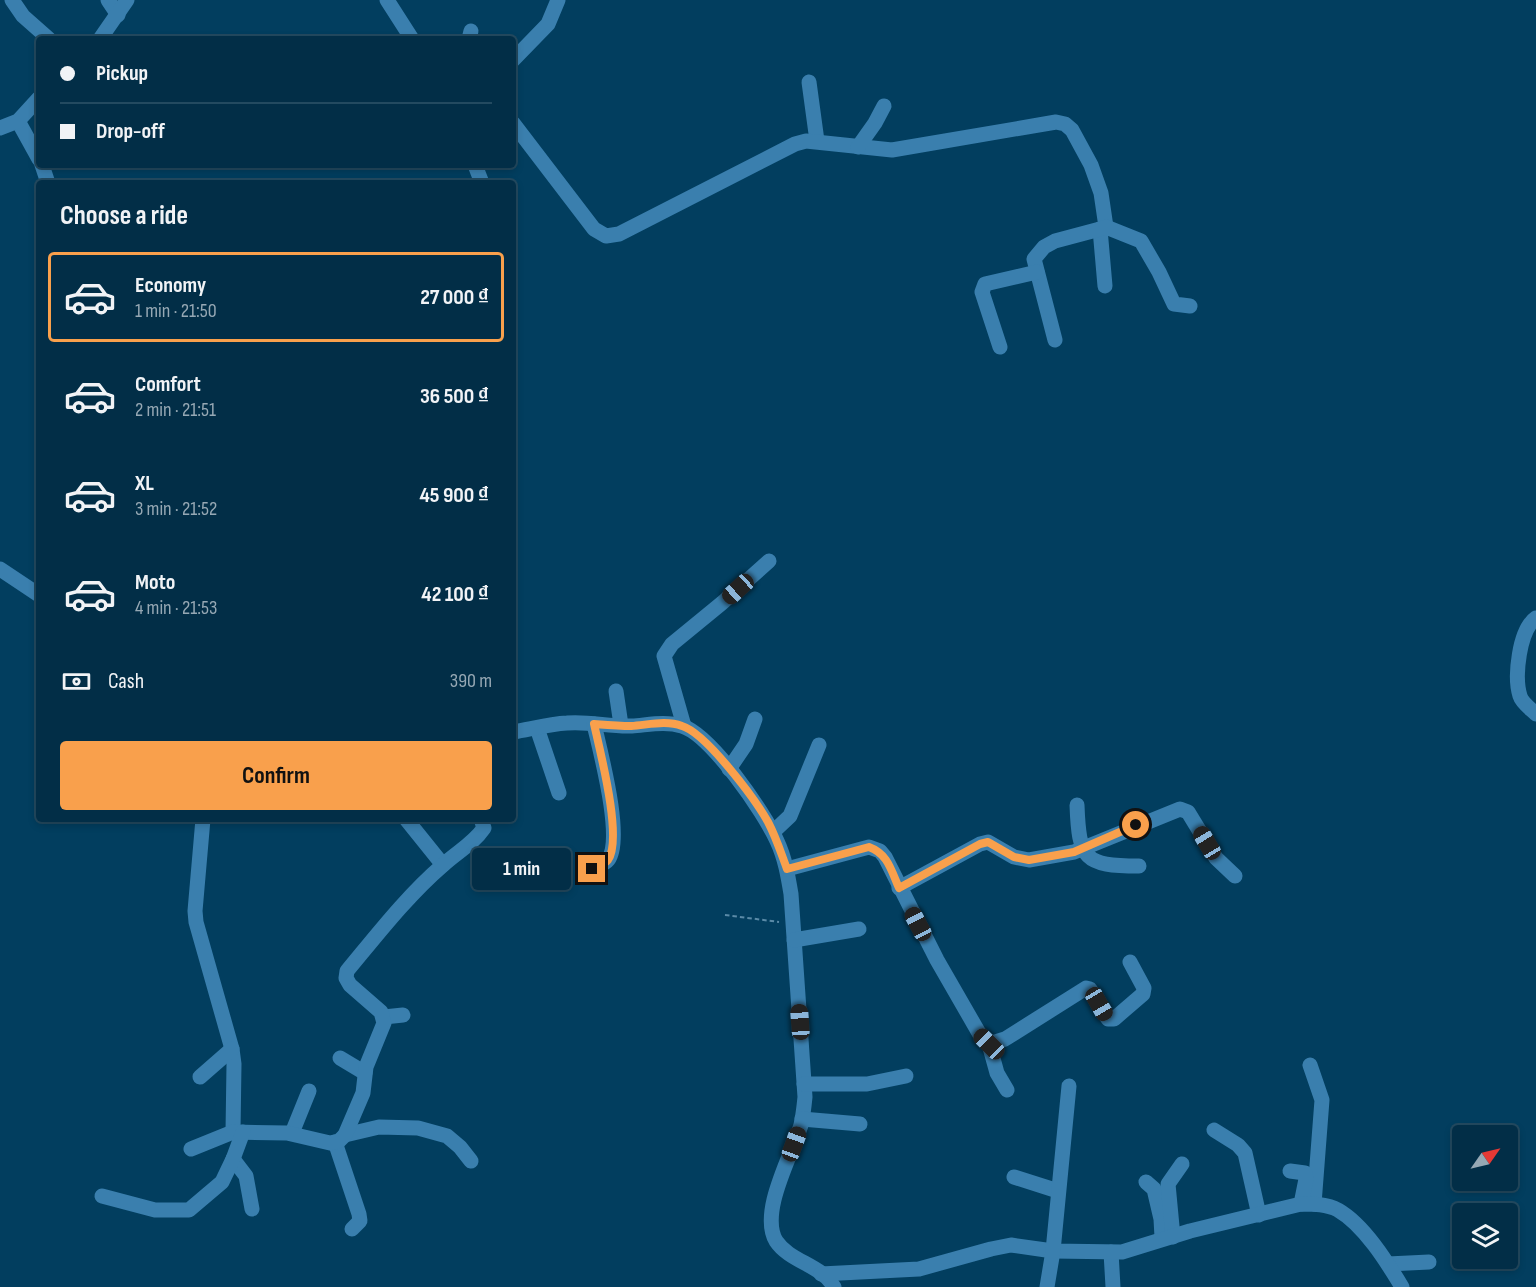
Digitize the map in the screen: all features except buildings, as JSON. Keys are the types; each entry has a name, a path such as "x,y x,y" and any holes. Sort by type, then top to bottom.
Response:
{"street":[{"path":"12,0 23,16 46,36"},
{"path":"108,0 118,15"},
{"path":"102,36 127,0"},
{"path":"387,0 410,36"},
{"path":"516,57 548,24 556,2"},
{"path":"809,82 817,141"},
{"path":"0,128 18,121 36,101"},
{"path":"858,147 884,106"},
{"path":"18,121 36,154"},
{"path":"516,127 594,229 606,236 619,234 795,144 817,141 892,150 1056,122 1065,124 1072,130 1097,179 1103,228 1105,286"},
{"path":"1056,340 1034,259 1044,247 1055,241 1103,228 1141,241 1174,304 1190,306"},
{"path":"999,347 982,292 985,284 1037,272"},
{"path":"684,726 664,656 672,644 723,603 769,561"},
{"path":"0,569 36,593"},
{"path":"1536,618 1526,628 1519,655 1519,679 1520,697 1536,714"},
{"path":"616,691 621,725"},
{"path":"729,769 746,744 756,719"},
{"path":"516,732 566,723 621,725 668,723 684,726 702,740 729,769 754,800 773,832 787,869 791,894 804,1097 802,1119 770,1216 771,1228 776,1240 786,1252 821,1274 834,1287"},
{"path":"592,869 607,861 614,836 594,724"},
{"path":"537,728 559,793"},
{"path":"773,832 790,816 819,745"},
{"path":"1077,805 1078,834 1083,849 1094,862 1109,866 1139,866"},
{"path":"899,888 980,844 988,842 1022,860 1029,860 1083,849 1136,825 1180,809 1188,812 1216,858 1235,876"},
{"path":"102,1196 155,1210 189,1210 222,1182 233,1159 238,1132 232,1049 196,922 195,911 203,822"},
{"path":"408,822 443,865"},
{"path":"352,1229 360,1221 340,1138 363,1093 365,1073 384,1023 384,1017 350,985 346,978 347,971 395,913 443,865 477,838 484,828 482,822"},
{"path":"787,869 869,847 880,851 979,1033 989,1044 997,1073 1007,1090"},
{"path":"794,940 859,929"},
{"path":"989,1044 1005,1039 1086,988 1090,989 1108,1019 1114,1019 1143,994 1143,988 1130,962"},
{"path":"384,1017 403,1015"},
{"path":"200,1077 232,1049"},
{"path":"340,1058 365,1073"},
{"path":"1307,1204 1322,1100 1310,1065"},
{"path":"804,1084 867,1084 906,1076"},
{"path":"1047,1287 1053,1251 1069,1086"},
{"path":"292,1133 309,1091"},
{"path":"802,1119 860,1124"},
{"path":"190,1149 238,1132 292,1133 330,1143 379,1127 418,1128 447,1136 471,1161"},
{"path":"1214,1130 1238,1145 1245,1153 1259,1215"},
{"path":"233,1159 246,1176 252,1209"},
{"path":"1168,1238 1168,1184 1182,1164"},
{"path":"1290,1171 1305,1173 1307,1204"},
{"path":"1014,1177 1058,1191"},
{"path":"1146,1182 1154,1189 1168,1238"},
{"path":"821,1274 919,1269 1011,1245 1053,1251 1111,1252 1138,1248 1168,1238 1307,1204 1337,1209 1354,1222 1388,1264 1402,1287"},
{"path":"1111,1252 1113,1287"},
{"path":"1388,1264 1429,1262"}],"path":[{"path":"725,915 793,924"}],"route":[{"path":"592,869 607,861 613,846 614,826 594,724 630,726 668,723 684,726 696,734 754,800 768,821 787,869 869,847 880,851 885,857 899,888 980,844 988,842 1014,857 1029,860 1074,852 1136,825"}]}
